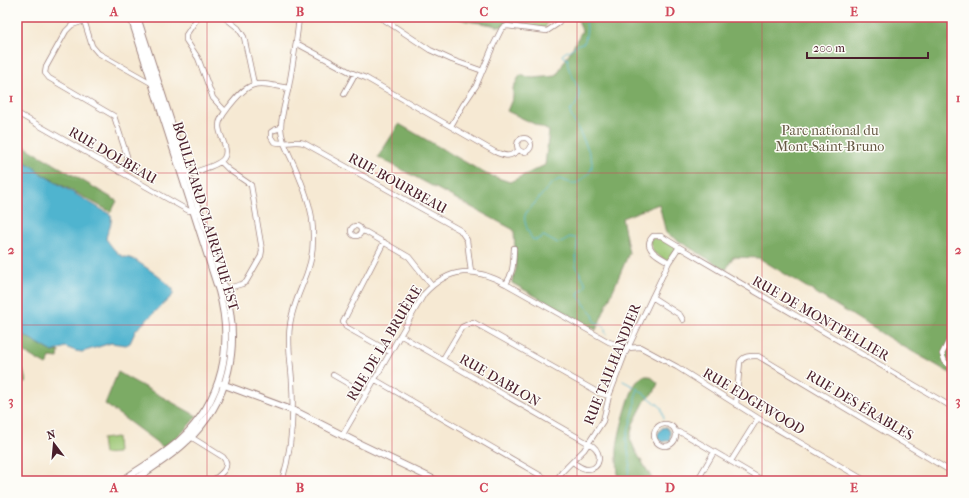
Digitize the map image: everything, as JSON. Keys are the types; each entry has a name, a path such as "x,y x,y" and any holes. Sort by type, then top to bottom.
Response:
{"street":[{"path":"17,23 20,17"},
{"name":"BOULEVARD CLAIREVUE EST","path":"131,17 155,83 222,290 226,336 221,384 211,411 191,437 173,453 133,481"},
{"name":"BOULEVARD CLAIREVUE EST","path":"137,17 155,83"},
{"path":"198,17 186,35 186,40 198,58 213,98 225,111"},
{"path":"224,17 238,28 244,37 254,84"},
{"path":"282,481 289,450 293,411 289,329 295,305 309,265 312,225 302,184 285,143 281,128 296,43 299,17"},
{"path":"380,17 430,50 483,71"},
{"path":"451,126 463,104 474,90 492,46 503,27 507,26 547,31 559,23 560,17 567,17"},
{"path":"120,172 128,156 114,116 49,78 45,73 46,67 66,31 72,25 84,19 92,46 98,53 155,83"},
{"path":"296,43 355,74 366,78 501,154 511,156 518,150"},
{"path":"344,94 355,74"},
{"path":"185,175 220,162 224,157 226,151 219,125 220,119 240,92 246,87 254,84 268,84 288,88"},
{"name":"RUE DOLBEAU","path":"17,113 190,211 196,209"},
{"path":"281,128 272,131 271,136 274,142 285,143"},
{"name":"RUE BOURBEAU","path":"285,143 296,141 306,144 460,230 467,240 471,272"},
{"path":"220,162 227,169 251,185 262,250 261,256 248,281 222,290"},
{"path":"361,231 366,232 411,258 432,286"},
{"name":"RUE DE MONTPELLIER","path":"669,262 650,250 650,238 656,235 661,236 952,407"},
{"path":"384,242 344,319 344,324 390,352"},
{"name":"RUE TAILHANDIER","path":"556,481 588,444 603,421 609,396 628,348 669,262 678,247"},
{"path":"506,284 511,276 514,248"},
{"name":"RUE DE LA BRUÈRE","path":"342,436 424,294 437,281 451,275 471,272 485,274 506,284 609,342 628,348"},
{"path":"652,297 680,315 683,320"},
{"path":"443,359 462,327 473,322 599,393 609,396"},
{"path":"952,334 945,346 942,356 946,363 952,368"},
{"name":"RUE DABLON","path":"400,335 588,444"},
{"name":"RUE EDGEWOOD","path":"628,348 640,347 677,367 758,418 866,481"},
{"name":"RUE DES ÉRABLES","path":"736,404 740,362 746,357 758,356 952,472"},
{"path":"333,375 366,394"},
{"path":"374,379 550,481"},
{"path":"221,384 293,411 342,436 438,481"},
{"name":"BOULEVARD CLAIREVUE EST","path":"122,481 167,450 185,435 206,409 221,384"},
{"path":"731,461 758,418"},
{"path":"675,431 674,441 668,446 658,445 654,439 654,432 656,428 662,424 670,425 675,431 684,434 764,481"},
{"path":"191,437 224,457 226,460 226,468 212,481"},
{"path":"572,462 586,469 596,465 599,459 598,452 596,448 588,444"},
{"path":"697,481 714,452"}],"green space":[{"path":"454,17 550,17 545,28 509,23 500,26 467,21"},
{"path":"461,17 530,17 520,25 509,23 500,27"},
{"name":"Parc national du Mont-Saint-Bruno","path":"577,17 952,17 952,374 899,344 759,258 733,257 726,270 666,233 659,204 622,218 629,253 596,330 512,283 516,269 514,230 378,157 399,124 486,174 510,182 545,165 549,131 507,111 513,97 513,88 520,75 533,78 556,76 582,31"},
{"path":"17,142 117,201 111,212 38,172 34,167 17,158"},
{"path":"656,235 679,247 669,262 654,253 649,240"},
{"path":"17,331 53,352 59,351 58,358 50,357 46,365 17,348"},
{"path":"17,369 23,369 26,382 17,383"},
{"path":"118,372 197,416 182,433 163,447 105,404"},
{"path":"643,376 650,376 658,383 654,393 646,399 633,424 630,439 653,480 617,481 617,450 621,426 633,388"},
{"path":"117,437 118,453 104,454 102,439"}],"water":[{"path":"17,158 111,215 111,221 106,239 114,249 121,256 136,261 173,289 173,295 136,330 130,343 126,345 111,343 82,352 65,347 53,352 17,331"},
{"path":"666,427 670,432 670,440 662,442 658,439 657,435 662,428"}],"waterway":[{"path":"585,17 587,28 585,41 562,56 568,59 569,69 579,92 579,98 570,113 590,155 592,167 588,174 577,183 571,183 560,179 552,183 527,212 525,215 525,221 532,239 536,240 544,236 560,243 569,237 577,240 575,259 576,265 586,285 584,289 579,292 578,296 593,315 595,322 604,326 606,334"},
{"path":"623,381 638,389 626,439 630,462 627,481"},
{"path":"638,389 661,407 664,418"}]}
